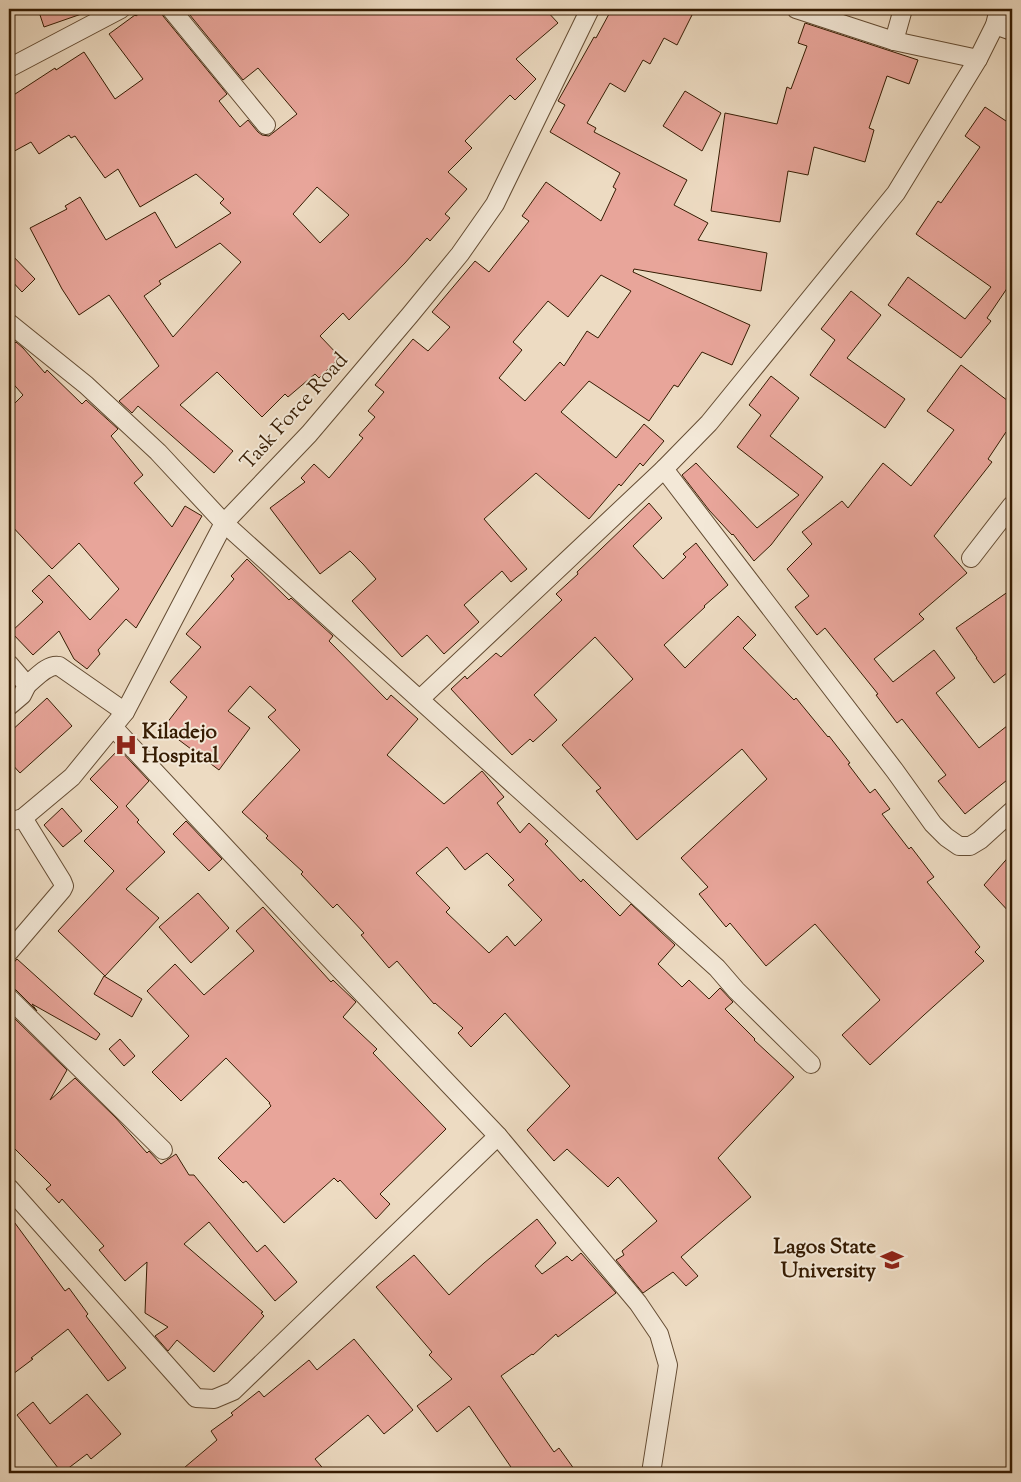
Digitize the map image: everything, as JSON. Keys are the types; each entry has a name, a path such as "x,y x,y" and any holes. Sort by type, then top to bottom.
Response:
{"street":[{"path":"9,68 121,9"},
{"path":"171,9 266,125"},
{"name":"Task Force Road","path":"16,820 72,778 125,712 224,523 309,434 460,254 495,204 590,9"},
{"path":"796,9 894,42 978,59"},
{"path":"894,42 903,9"},
{"path":"420,700 664,469 709,423 896,193 978,59 997,17 1012,31"},
{"path":"9,323 86,384 158,452 224,523 717,968 736,990 811,1064"},
{"path":"664,469 889,763 933,824 946,837 958,846 970,846 980,840 1012,812"},
{"path":"971,558 1012,504"},
{"path":"9,664 27,685"},
{"path":"9,706 22,695 27,685 53,665 59,666 125,712"},
{"path":"113,726 310,938 498,1136 638,1303 660,1334 668,1365 651,1473"},
{"path":"9,952 64,886 16,820"},
{"path":"9,998 163,1150"},
{"path":"9,1188 196,1398 214,1399 233,1391 498,1136"}],"building":[{"path":"38,9 90,9 90,11 44,27"},
{"path":"145,9 161,9 163,16 227,94 219,101 240,127 248,120 258,132 269,136 297,114 258,68 243,80 185,9 545,9 558,23 516,59 536,79 515,100 510,95 465,141 472,148 448,172 467,189 445,214 450,218 430,241 427,238 349,320 343,313 320,336 340,357 319,378 315,374 288,397 285,394 262,417 217,372 180,405 233,451 214,473 138,406 132,413 119,401 159,366 109,295 79,315 62,289 30,228 67,209 65,206 80,197 106,240 155,212 176,248 231,213 220,203 224,199 196,174 140,207 118,169 105,178 75,136 71,138 69,135 39,154 31,142 9,154 9,98 55,68 56,70 84,52 115,99 143,79 109,34","holes":["317,187 349,215 320,243 293,214","220,243 241,262 173,337 144,296 161,284 159,281"]},
{"path":"613,9 695,9 677,45 664,38 650,64 643,60 625,92 610,83 587,123 596,128 594,132 687,180 674,205 708,223 698,240 767,253 761,291 634,269 633,272 750,325 732,365 702,352 678,387 674,385 649,421 589,381 561,412 616,458 644,424 664,441 643,466 640,463 621,486 619,484 589,519 536,473 484,519 527,569 511,582 502,571 464,605 479,622 444,654 427,635 402,657 352,601 376,579 363,564 350,551 320,574 270,508 305,482 301,478 314,464 329,478 363,438 359,435 375,417 368,411 384,392 375,385 413,339 428,351 450,327 432,312 475,261 489,272 529,221 522,216 546,182 601,221 616,189 613,187 620,173 550,132 565,105 558,101 594,37 596,38","holes":["601,275 631,291 598,338 587,331 564,366 560,362 525,401 499,378 522,350 513,342 548,301 568,317"]},
{"path":"805,23 918,60 909,84 887,76 869,128 874,130 865,162 814,147 808,175 788,171 780,222 711,211 725,113 777,124 787,87 791,89 807,46 798,43"},
{"path":"685,91 721,113 702,151 663,126"},
{"path":"985,107 1012,125 1012,281 987,318 991,321 961,358 888,305 908,277 965,319 991,287 916,234 938,201 941,203 980,147 965,136"},
{"path":"9,252 35,279 22,292 9,278"},
{"path":"851,291 881,315 847,358 905,399 885,428 810,375 835,340 821,329"},
{"path":"16,342 45,373 47,370 82,404 86,400 118,429 111,436 143,475 134,483 172,527 185,506 202,516 136,628 126,619 98,650 100,654 87,669 74,659 59,631 33,655 11,632 43,602 32,591 49,575 90,620 119,589 79,543 52,569 9,523 9,409 23,395 9,379 9,348"},
{"path":"961,365 1012,404 1012,436 1006,432 988,459 992,462 934,536 967,573 919,614 924,619 874,659 893,682 934,650 955,678 936,693 979,748 1012,722 1012,776 965,814 938,781 946,775 902,719 897,723 876,695 878,694 825,628 817,635 795,607 809,596 787,569 812,544 802,532 842,501 848,508 883,463 911,486 954,430 927,411"},
{"path":"771,376 799,398 770,436 823,477 771,545 754,561 733,534 709,510 682,475 696,463 757,528 799,495 737,447 761,415 749,405"},
{"path":"649,503 662,518 633,546 663,579 686,557 683,554 696,543 728,585 664,645 685,668 738,616 756,635 743,648 794,700 796,698 829,736 870,793 875,789 890,809 882,814 934,877 927,882 980,947 975,952 984,961 870,1065 842,1035 880,1000 815,924 766,966 730,923 726,927 699,894 708,887 681,858 767,779 742,749 637,840 596,791 601,788 562,745 633,679 595,637 534,695 557,720 533,742 530,739 512,755 451,689 465,676 467,679 496,653 501,657 562,600 556,594"},
{"path":"247,559 289,600 291,598 333,636 329,641 387,700 391,695 418,719 387,755 444,804 482,771 504,797 497,803 520,833 529,823 548,841 545,844 581,882 583,879 620,916 631,904 675,945 658,964 682,987 689,980 709,999 720,988 733,1002 725,1009 754,1040 794,1077 718,1158 751,1197 681,1257 698,1276 686,1286 673,1272 643,1293 616,1260 624,1255 622,1251 657,1221 618,1177 608,1187 567,1149 554,1161 527,1130 570,1086 505,1013 471,1047 458,1033 463,1028 434,1004 397,961 389,968 361,935 364,933 337,904 333,908 301,874 303,872 266,838 268,836 242,812 300,750 268,717 276,710 250,686 228,711 250,728 219,770 163,728 187,697 170,682 201,647 186,634 234,579 231,576","holes":["447,847 465,870 487,853 514,880 508,885 542,920 515,946 507,936 489,953 446,912 450,908 416,873"]},
{"path":"1012,589 1012,669 994,683 956,628"},
{"path":"47,698 72,726 20,773 9,761 9,733"},
{"path":"119,749 149,781 126,806 139,820 137,822 165,852 126,889 159,918 105,976 58,931 114,871 84,841 118,807 90,779"},
{"path":"62,808 82,831 63,847 44,825"},
{"path":"186,821 222,859 209,871 173,834"},
{"path":"1012,853 1012,915 984,885"},
{"path":"198,893 229,928 191,963 159,927"},
{"path":"263,907 331,982 333,980 356,1002 343,1017 377,1049 373,1053 446,1129 380,1194 390,1204 376,1219 340,1180 338,1182 334,1178 284,1223 246,1181 243,1183 218,1158 271,1106 270,1103 226,1058 181,1101 152,1072 189,1036 147,991 175,964 204,995 254,951 236,931"},
{"path":"17,959 100,1034 96,1040 32,1004 37,1011 16,990 9,988 9,968"},
{"path":"104,976 142,999 132,1017 94,994"},
{"path":"9,1013 67,1070 50,1100 75,1078 116,1118 147,1153 149,1151 161,1164 176,1154 189,1175 194,1175 257,1252 265,1245 297,1282 275,1301 209,1222 184,1244 263,1312 261,1313 264,1316 214,1372 177,1340 168,1351 155,1336 168,1327 145,1313 147,1262 125,1281 99,1250 104,1246 62,1199 59,1203 46,1189 51,1185 9,1143"},
{"path":"120,1039 135,1056 124,1066 109,1049"},
{"path":"9,1215 65,1291 69,1288 88,1314 86,1316 126,1368 108,1381 68,1329 9,1377"},
{"path":"537,1219 556,1243 535,1266 542,1274 567,1256 572,1261 581,1253 616,1293 558,1337 556,1334 533,1355 501,1376 554,1452 559,1448 577,1473 515,1473 469,1406 437,1432 417,1406 452,1379 429,1355 432,1352 376,1287 414,1255 449,1295"},
{"path":"354,1339 413,1410 384,1434 368,1415 315,1459 327,1473 178,1473 217,1440 211,1431 233,1415 231,1413 259,1391 264,1397 309,1360 317,1370"},
{"path":"87,1394 121,1434 91,1459 87,1454 62,1473 17,1415 33,1402 50,1424"}],"place":[{"name":"Kiladejo Hospital","path":"126,745"},
{"name":"Lagos State University","path":"892,1260"}]}
